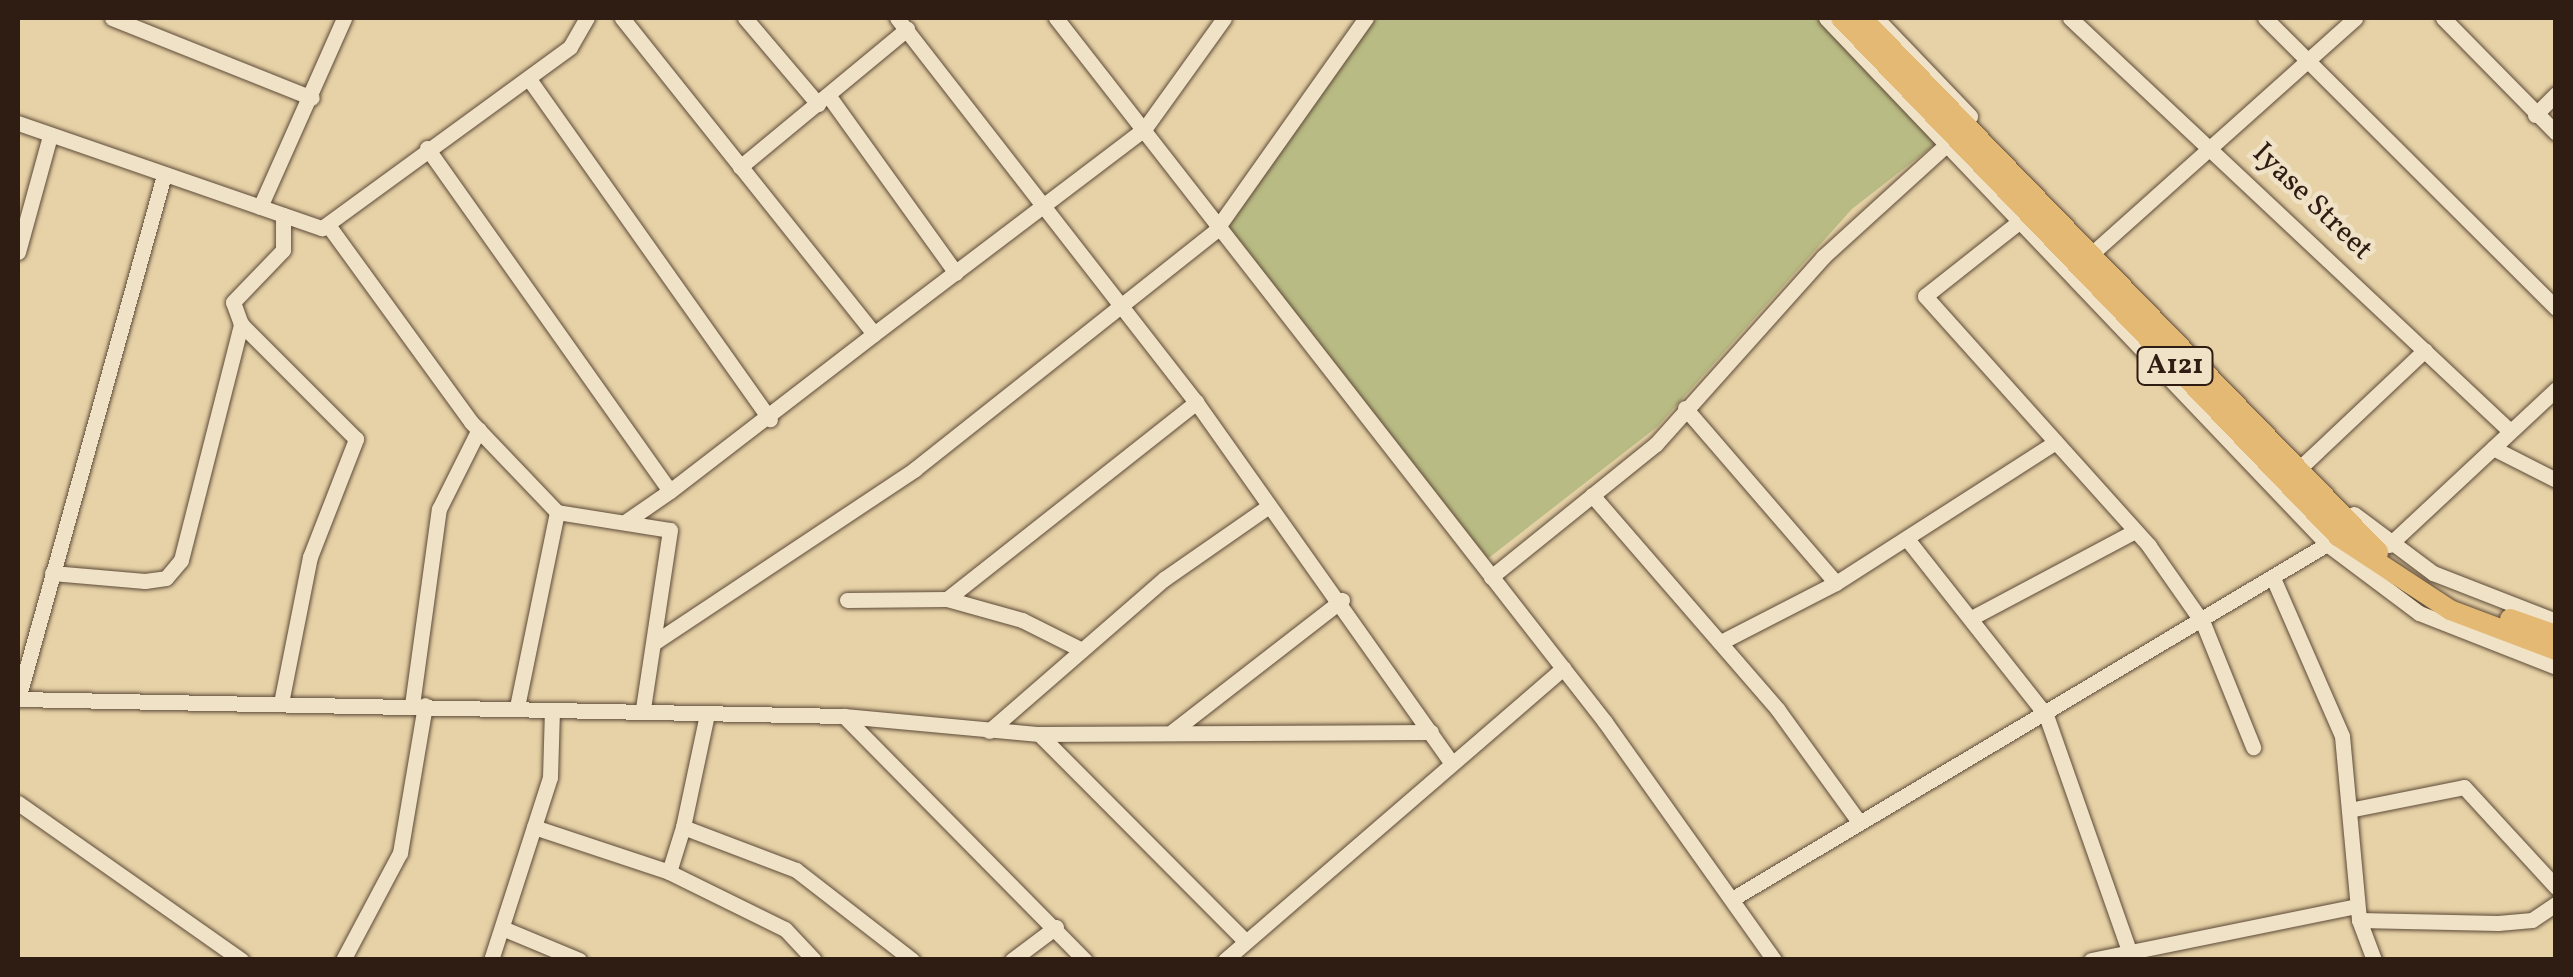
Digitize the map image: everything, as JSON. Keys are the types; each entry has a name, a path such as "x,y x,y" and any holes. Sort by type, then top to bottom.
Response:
{"highway":[{"name":"A121","path":"1841,18 2339,537 2450,610 2556,650"},
{"name":"A121","path":"1862,18 2366,542 2445,594 2556,635"}],"street":[{"path":"112,18 312,98"},
{"path":"260,207 312,98 344,18"},
{"path":"328,225 427,148 530,78 570,46 587,18"},
{"path":"627,18 874,334"},
{"path":"745,18 823,100 956,272"},
{"path":"624,522 770,420 874,334 1145,128 1224,18"},
{"path":"655,642 915,469 1215,231 1366,18"},
{"path":"1826,18 2326,544 2419,614 2556,667"},
{"path":"1876,18 2304,464 2389,545 2470,590 2556,621"},
{"name":"Iyase Street","path":"2070,18 2214,145 2510,431"},
{"path":"2265,18 2556,308"},
{"path":"2098,248 2355,18"},
{"path":"2444,18 2556,133"},
{"path":"1066,21 1215,231 1564,668 1736,896 1774,960"},
{"path":"740,167 823,100 902,23 1196,402 1342,600 1448,758"},
{"path":"530,78 770,420"},
{"path":"2535,114 2556,94"},
{"path":"18,123 282,215 328,225 479,429 558,512 624,522 671,535 643,709"},
{"path":"18,252 50,136"},
{"path":"1491,577 1592,495 1684,408 1823,257 1947,144"},
{"path":"427,148 670,492"},
{"path":"164,175 18,699 517,707 552,711 643,709 844,716 1040,734 1431,732"},
{"path":"281,703 310,557 356,439 240,324 233,300 283,250 282,215"},
{"path":"2020,221 1925,296 2135,531 2203,623 2253,746"},
{"path":"52,573 145,581 166,578 181,560 240,324"},
{"path":"2304,464 2425,350"},
{"path":"2389,545 2556,389"},
{"path":"947,599 1196,402"},
{"path":"1684,408 1836,582"},
{"path":"344,960 400,853 439,510 479,429"},
{"path":"1720,642 1836,582 2056,442"},
{"path":"2493,448 2556,480"},
{"path":"1592,495 1720,642 1859,822"},
{"path":"988,731 1082,650 1269,506"},
{"path":"517,707 558,512"},
{"path":"1975,616 2135,531"},
{"path":"1907,539 1975,616 2046,715 2128,948"},
{"path":"1736,896 2203,623 2326,544"},
{"path":"2273,578 2334,712 2358,913 2374,960"},
{"path":"848,600 947,599 1022,620 1082,650"},
{"path":"1173,731 1342,600"},
{"path":"1225,960 1448,758 1564,668"},
{"path":"491,960 507,930 550,777 552,711"},
{"path":"669,872 683,826 706,714"},
{"path":"844,716 1085,960"},
{"path":"1040,734 1245,941"},
{"path":"2348,810 2459,785 2556,887"},
{"path":"18,803 242,960"},
{"path":"683,826 796,870 912,960"},
{"path":"534,827 669,872 785,929 814,960"},
{"path":"2091,960 2128,948 2358,913 2498,922 2532,920 2556,904"},
{"path":"1012,960 1056,927"},
{"path":"507,930 579,960"}],"green space":[{"path":"1376,18 1837,18 1947,135 1852,209 1657,427 1486,560 1225,226"}]}
